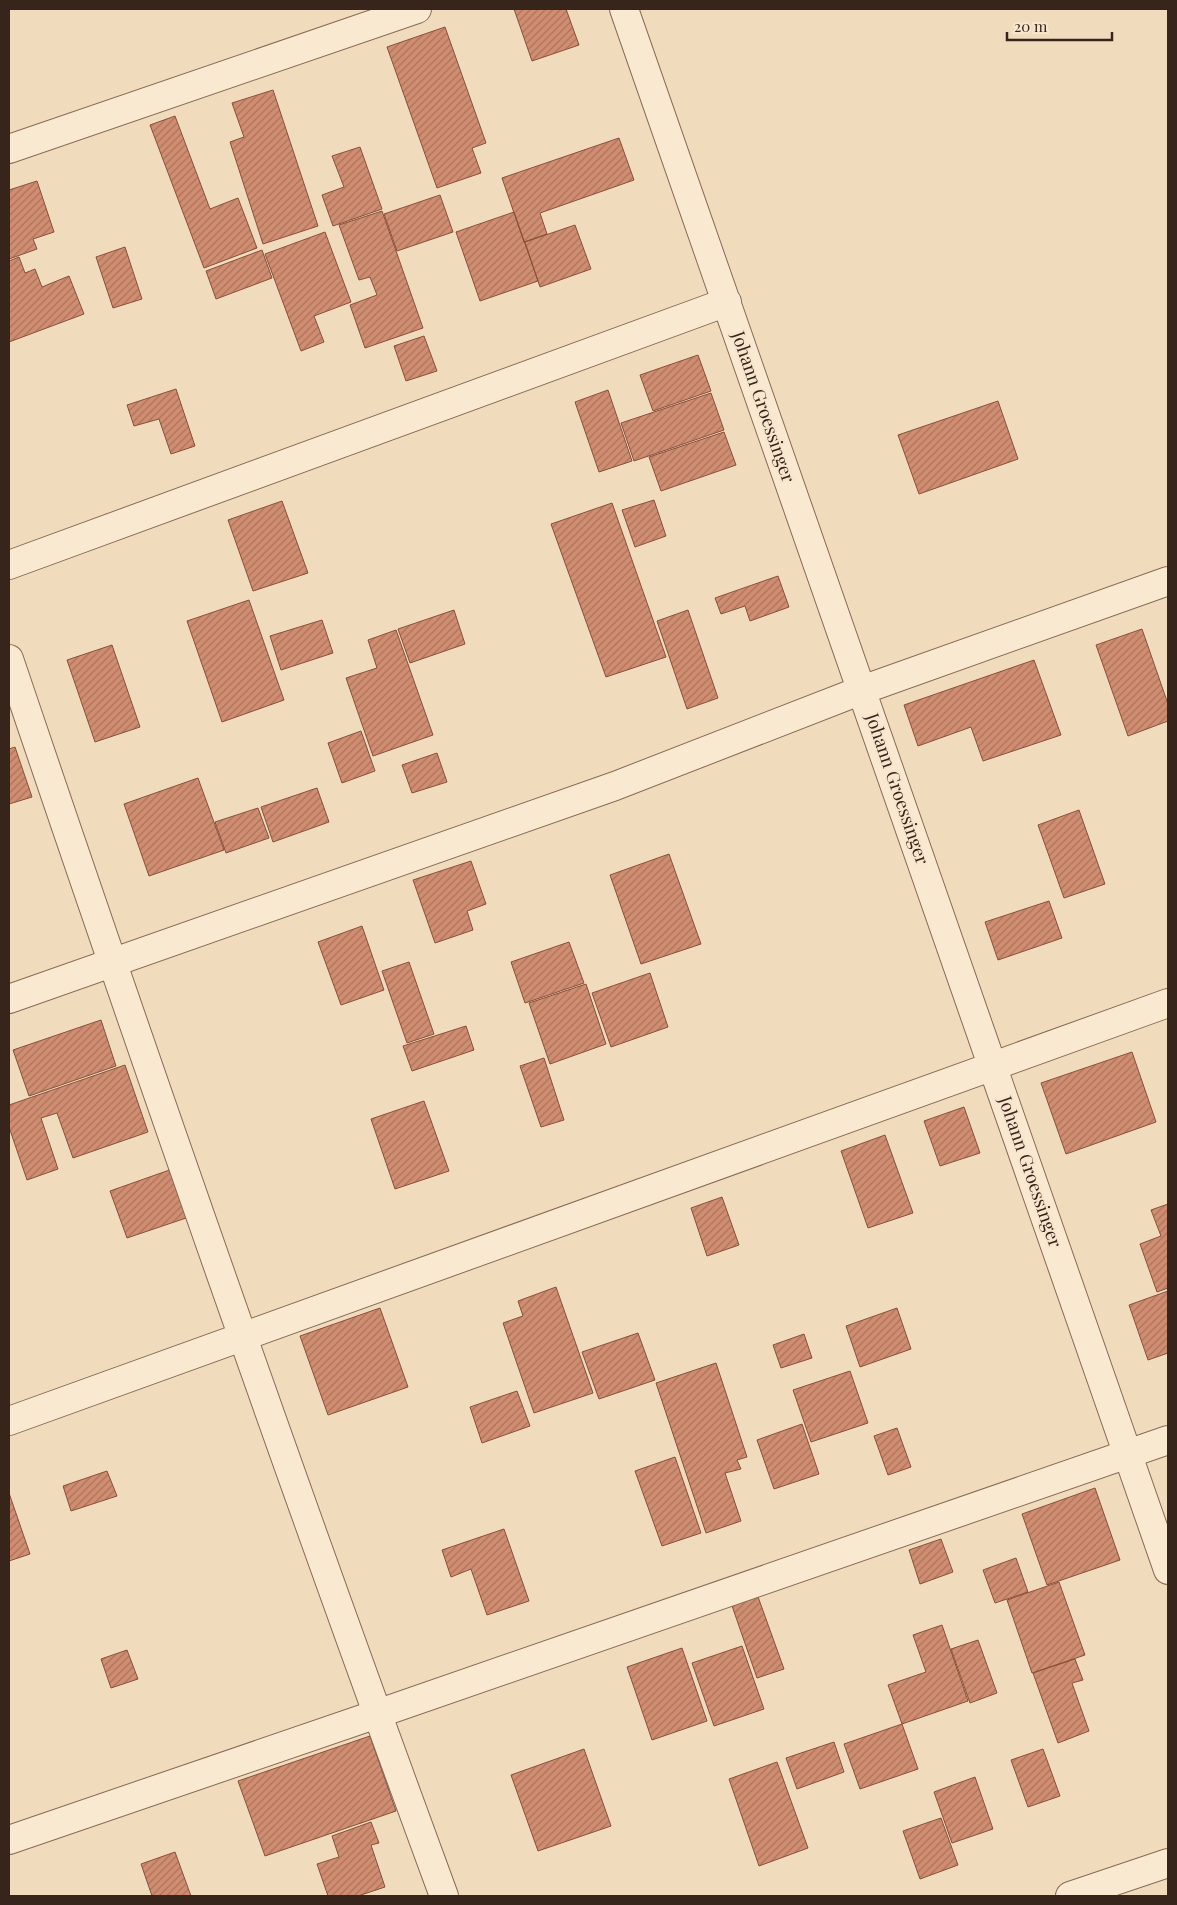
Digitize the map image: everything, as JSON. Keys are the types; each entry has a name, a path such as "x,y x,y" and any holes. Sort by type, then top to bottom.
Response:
{"street":[{"path":"9,149 417,9"},
{"name":"Johann Groessinger","path":"624,9 1168,1570"},
{"path":"9,565 727,302"},
{"path":"9,999 615,786 862,690 1168,581"},
{"path":"9,659 112,963 377,1714 444,1896"},
{"path":"9,1421 1168,1003"},
{"path":"9,1840 1168,1440"},
{"path":"1070,1896 1168,1863"}],"building":[{"path":"514,9 566,9 579,45 532,61"},
{"path":"445,27 486,143 472,148 481,173 437,188 387,47"},
{"path":"273,90 318,226 263,244 230,142 244,137 232,103"},
{"path":"175,116 210,209 238,198 257,248 204,268 150,125"},
{"path":"619,138 634,180 540,213 547,234 524,242 502,178"},
{"path":"360,147 382,209 333,226 322,195 344,187 332,156"},
{"path":"37,181 54,232 33,239 37,249 9,259 9,190"},
{"path":"440,195 453,232 397,251 384,214"},
{"path":"382,211 423,328 365,348 350,305 377,295 370,277 359,280 339,225"},
{"path":"514,212 538,281 480,301 456,232"},
{"path":"575,225 591,269 540,287 525,242"},
{"path":"325,232 351,302 314,316 324,342 301,351 265,254"},
{"path":"125,247 142,299 113,308 96,257"},
{"path":"262,250 272,278 216,299 206,271"},
{"path":"19,257 25,273 35,269 42,287 69,276 84,314 9,342 9,261"},
{"path":"424,336 437,371 406,381 394,346"},
{"path":"698,355 711,391 653,411 640,375"},
{"path":"176,389 195,446 171,454 159,419 134,426 127,405"},
{"path":"608,390 632,461 599,472 575,402"},
{"path":"711,393 724,430 634,461 621,423"},
{"path":"998,401 1018,459 919,494 898,435"},
{"path":"724,432 736,465 661,491 649,457"},
{"path":"654,500 666,536 635,547 622,510"},
{"path":"282,501 308,573 253,591 228,520"},
{"path":"612,503 666,657 606,677 551,524"},
{"path":"778,576 789,607 750,621 745,606 721,614 715,598"},
{"path":"249,600 284,700 222,722 187,621"},
{"path":"454,610 465,644 410,663 398,629"},
{"path":"688,610 718,698 687,709 657,621"},
{"path":"322,620 333,653 281,670 270,636"},
{"path":"1142,629 1168,704 1168,721 1128,736 1096,645"},
{"path":"396,630 433,735 373,756 346,678 377,668 368,640"},
{"path":"112,645 140,727 95,742 67,660"},
{"path":"1034,660 1061,735 983,761 971,727 918,746 904,705"},
{"path":"361,731 375,771 342,783 328,743"},
{"path":"15,747 32,797 9,804 9,749"},
{"path":"437,753 447,782 412,793 402,765"},
{"path":"198,778 224,850 149,876 124,804"},
{"path":"317,788 329,822 273,842 261,807"},
{"path":"258,808 269,838 226,853 215,822"},
{"path":"1079,810 1105,884 1064,898 1038,825"},
{"path":"669,854 701,944 641,964 610,875"},
{"path":"471,861 486,904 467,911 473,930 435,943 413,880"},
{"path":"1049,901 1062,938 998,960 985,922"},
{"path":"362,926 384,990 341,1005 318,942"},
{"path":"569,942 584,983 525,1003 511,962"},
{"path":"409,962 434,1034 407,1043 382,971"},
{"path":"650,973 668,1027 611,1047 592,993"},
{"path":"586,984 606,1044 550,1064 529,1003"},
{"path":"101,1020 116,1066 29,1096 13,1050"},
{"path":"466,1026 474,1050 412,1071 403,1046"},
{"path":"1132,1052 1156,1122 1066,1154 1041,1083"},
{"path":"544,1058 564,1120 541,1127 520,1066"},
{"path":"125,1065 148,1132 73,1158 57,1113 41,1118 58,1169 27,1180 9,1127 9,1105"},
{"path":"424,1101 449,1171 395,1189 371,1119"},
{"path":"964,1107 980,1153 940,1166 924,1121"},
{"path":"885,1135 913,1213 868,1228 841,1151"},
{"path":"178,1167 195,1215 127,1238 110,1191"},
{"path":"722,1197 739,1245 707,1256 691,1208"},
{"path":"1168,1204 1168,1288 1157,1292 1140,1244 1161,1236 1151,1210"},
{"path":"556,1287 593,1393 534,1413 503,1323 523,1316 518,1301"},
{"path":"1168,1291 1168,1353 1148,1360 1129,1305"},
{"path":"380,1308 408,1387 328,1415 300,1336"},
{"path":"897,1308 911,1349 860,1367 846,1326"},
{"path":"638,1333 655,1380 599,1399 582,1352"},
{"path":"804,1334 812,1358 781,1368 773,1345"},
{"path":"716,1363 747,1457 737,1460 741,1469 725,1473 741,1521 706,1533 656,1383"},
{"path":"850,1371 868,1423 811,1442 793,1390"},
{"path":"517,1391 530,1426 482,1443 470,1407"},
{"path":"802,1424 819,1474 774,1489 757,1440"},
{"path":"897,1428 911,1467 888,1475 874,1436"},
{"path":"675,1457 701,1533 662,1546 635,1471"},
{"path":"107,1471 117,1496 71,1511 63,1486"},
{"path":"1095,1488 1120,1560 1047,1585 1022,1514"},
{"path":"9,1493 30,1554 9,1561"},
{"path":"504,1529 529,1601 487,1615 471,1569 451,1577 442,1550"},
{"path":"941,1539 953,1572 920,1584 909,1550"},
{"path":"1016,1558 1028,1592 995,1603 983,1570"},
{"path":"1059,1582 1085,1655 1032,1673 1007,1600"},
{"path":"757,1594 784,1669 757,1678 731,1603"},
{"path":"942,1625 968,1701 902,1724 888,1685 926,1672 913,1635"},
{"path":"978,1640 997,1693 970,1703 951,1649"},
{"path":"742,1646 764,1709 714,1726 692,1663"},
{"path":"682,1648 707,1721 652,1740 627,1667"},
{"path":"127,1650 138,1679 111,1688 101,1659"},
{"path":"1075,1659 1083,1680 1072,1683 1089,1731 1058,1743 1033,1673"},
{"path":"902,1724 918,1769 860,1789 844,1744"},
{"path":"370,1736 396,1811 265,1856 238,1781"},
{"path":"834,1742 844,1772 797,1789 786,1758"},
{"path":"584,1749 611,1826 538,1851 511,1775"},
{"path":"1043,1749 1060,1796 1028,1807 1011,1760"},
{"path":"777,1762 808,1848 759,1866 729,1779"},
{"path":"975,1777 993,1829 952,1843 934,1792"},
{"path":"941,1818 958,1865 920,1879 903,1831"},
{"path":"371,1822 379,1843 371,1845 385,1887 358,1896 328,1896 317,1864 339,1857 332,1836"},
{"path":"175,1852 191,1896 152,1896 141,1864"}]}
